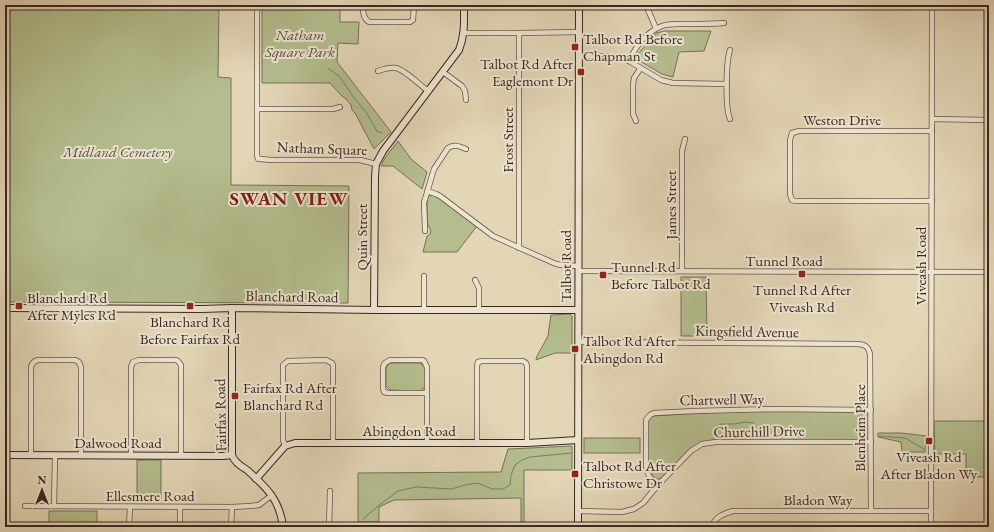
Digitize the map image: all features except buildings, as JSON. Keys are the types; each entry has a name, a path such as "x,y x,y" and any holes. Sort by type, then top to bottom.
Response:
{"street":[{"name":"Natham Square","path":"257,5 258,159 363,160 376,164 383,151 459,50 464,32 464,5"},
{"path":"364,5 364,16 369,22 410,22 413,20 414,5"},
{"name":"Talbot Road","path":"578,527 579,5"},
{"path":"646,5 656,26 655,29"},
{"name":"Viveash Road","path":"931,527 932,5"},
{"path":"629,61 642,39 663,25 724,23"},
{"path":"464,32 579,32"},
{"name":"Frost Street","path":"519,248 520,33"},
{"path":"730,50 727,58 727,111 730,119"},
{"path":"579,56 605,56 619,58 629,61 640,69 661,80 674,83 727,84"},
{"path":"378,71 388,68 398,69 428,90"},
{"path":"636,121 633,114 633,85 634,78 640,69"},
{"path":"443,72 462,86 465,91 466,100"},
{"path":"257,109 333,109 340,107"},
{"path":"932,119 989,120"},
{"name":"Weston Drive","path":"932,131 799,131 792,133 790,140 790,194 792,200 795,201 932,202"},
{"name":"James Street","path":"682,271 682,151 685,139"},
{"path":"425,230 424,202 434,169 448,148 454,145 466,149"},
{"name":"Quin Street","path":"374,310 374,176 376,164"},
{"name":"Tunnel Road","path":"427,192 440,196 493,236 556,264 578,269 682,271 989,272"},
{"path":"424,276 424,310"},
{"path":"475,280 479,288 479,310"},
{"name":"Blanchard Road","path":"5,308 578,310"},
{"name":"Fairfax Road","path":"232,308 232,455 234,460 272,495 279,508 283,527"},
{"name":"Kingsfield Avenue","path":"578,342 862,344 867,347"},
{"name":"Blenheim Place","path":"867,347 870,354 871,511"},
{"path":"31,455 31,367 33,362 38,360 74,360 79,362 81,367 81,455"},
{"path":"131,455 132,367 133,362 139,360 176,360 181,365 181,455"},
{"path":"256,479 285,446 283,440 283,365 288,361 326,360 332,363 333,443"},
{"path":"427,393 384,392 383,367 385,363 390,360 424,361 427,367 427,393 427,443"},
{"path":"477,443 477,366 478,362 482,361 522,361 528,366 527,443"},
{"name":"Chartwell Way","path":"658,486 650,478 646,464 646,420 654,413 694,411 871,410"},
{"name":"Abingdon Road","path":"285,446 295,443 527,443 578,440"},
{"name":"Churchill Drive","path":"578,511 622,512 638,507 692,451 706,443 871,442"},
{"name":"Dalwood Road","path":"5,455 232,455"},
{"path":"54,506 55,455"},
{"path":"330,491 330,527"},
{"name":"Ellesmere Road","path":"25,506 232,507 259,505 272,495"},
{"path":"129,527 130,507"},
{"path":"180,507 180,527"},
{"path":"231,527 232,507"},
{"name":"Bladon Way","path":"711,527 718,516 733,511 931,511"}],"green space":[{"name":"Midland Cemetery","path":"5,5 219,5 218,77 231,78 231,185 349,186 348,303 5,302"},
{"name":"Natham Square Park","path":"262,5 340,5 340,22 359,22 358,44 338,43 337,62 391,132 374,149 352,110 351,105 330,83 262,83"},
{"path":"664,31 711,31 704,51 679,52 673,77 662,74 638,60 637,55 656,33"},
{"path":"398,141 411,159 427,172 422,189 393,166 381,166"},
{"path":"434,195 477,226 457,252 423,252 427,236 431,231 427,223 427,200 428,196"},
{"path":"681,277 706,277 707,336 681,336"},
{"path":"570,314 572,316 572,353 555,353 536,360 548,336 551,315"},
{"path":"420,363 423,365 425,368 425,386 423,389 420,391 390,390 386,386 386,368 388,364"},
{"path":"767,409 867,412 869,414 869,435 867,439 860,440 714,440 700,443 660,479 655,478 651,474 648,467 648,423 650,418 653,416"},
{"path":"934,421 989,421 989,477 966,477 966,454 935,454"},
{"path":"878,433 901,433 926,436 925,452 902,452 901,442 878,437"},
{"path":"584,438 640,438 640,453 584,453"},
{"path":"572,446 572,470 524,470 524,522 521,522 521,498 394,500 379,507 379,522 358,522 358,473 501,472 508,449"},
{"path":"137,460 161,460 161,500 137,500"},
{"path":"49,511 97,511 97,527 49,527"}],"waterway":[{"path":"328,68 340,77 354,98 366,112 377,131 382,133"},
{"path":"717,426 722,424 745,422 754,423"},
{"path":"879,436 905,438 924,449"},
{"path":"363,519 398,491 416,487 452,489 478,483 492,489 503,489 510,485 511,475 515,465 522,460 530,457 572,453"}],"place":[{"name":"Talbot Rd Before Chapman St","path":"575,47"},
{"name":"Talbot Rd After Eaglemont Dr","path":"581,72"},
{"name":"Tunnel Rd After Viveash Rd","path":"802,274"},
{"name":"Tunnel Rd Before Talbot Rd","path":"603,275"},
{"name":"Blanchard Rd After Myles Rd","path":"19,306"},
{"name":"Blanchard Rd Before Fairfax Rd","path":"190,306"},
{"name":"Talbot Rd After Abingdon Rd","path":"575,349"},
{"name":"Fairfax Rd After Blanchard Rd","path":"235,396"},
{"name":"Viveash Rd After Bladon Wy","path":"929,441"},
{"name":"Talbot Rd After Christowe Dr","path":"575,474"}],"district":[{"name":"SWAN VIEW","path":"289,198"}]}
